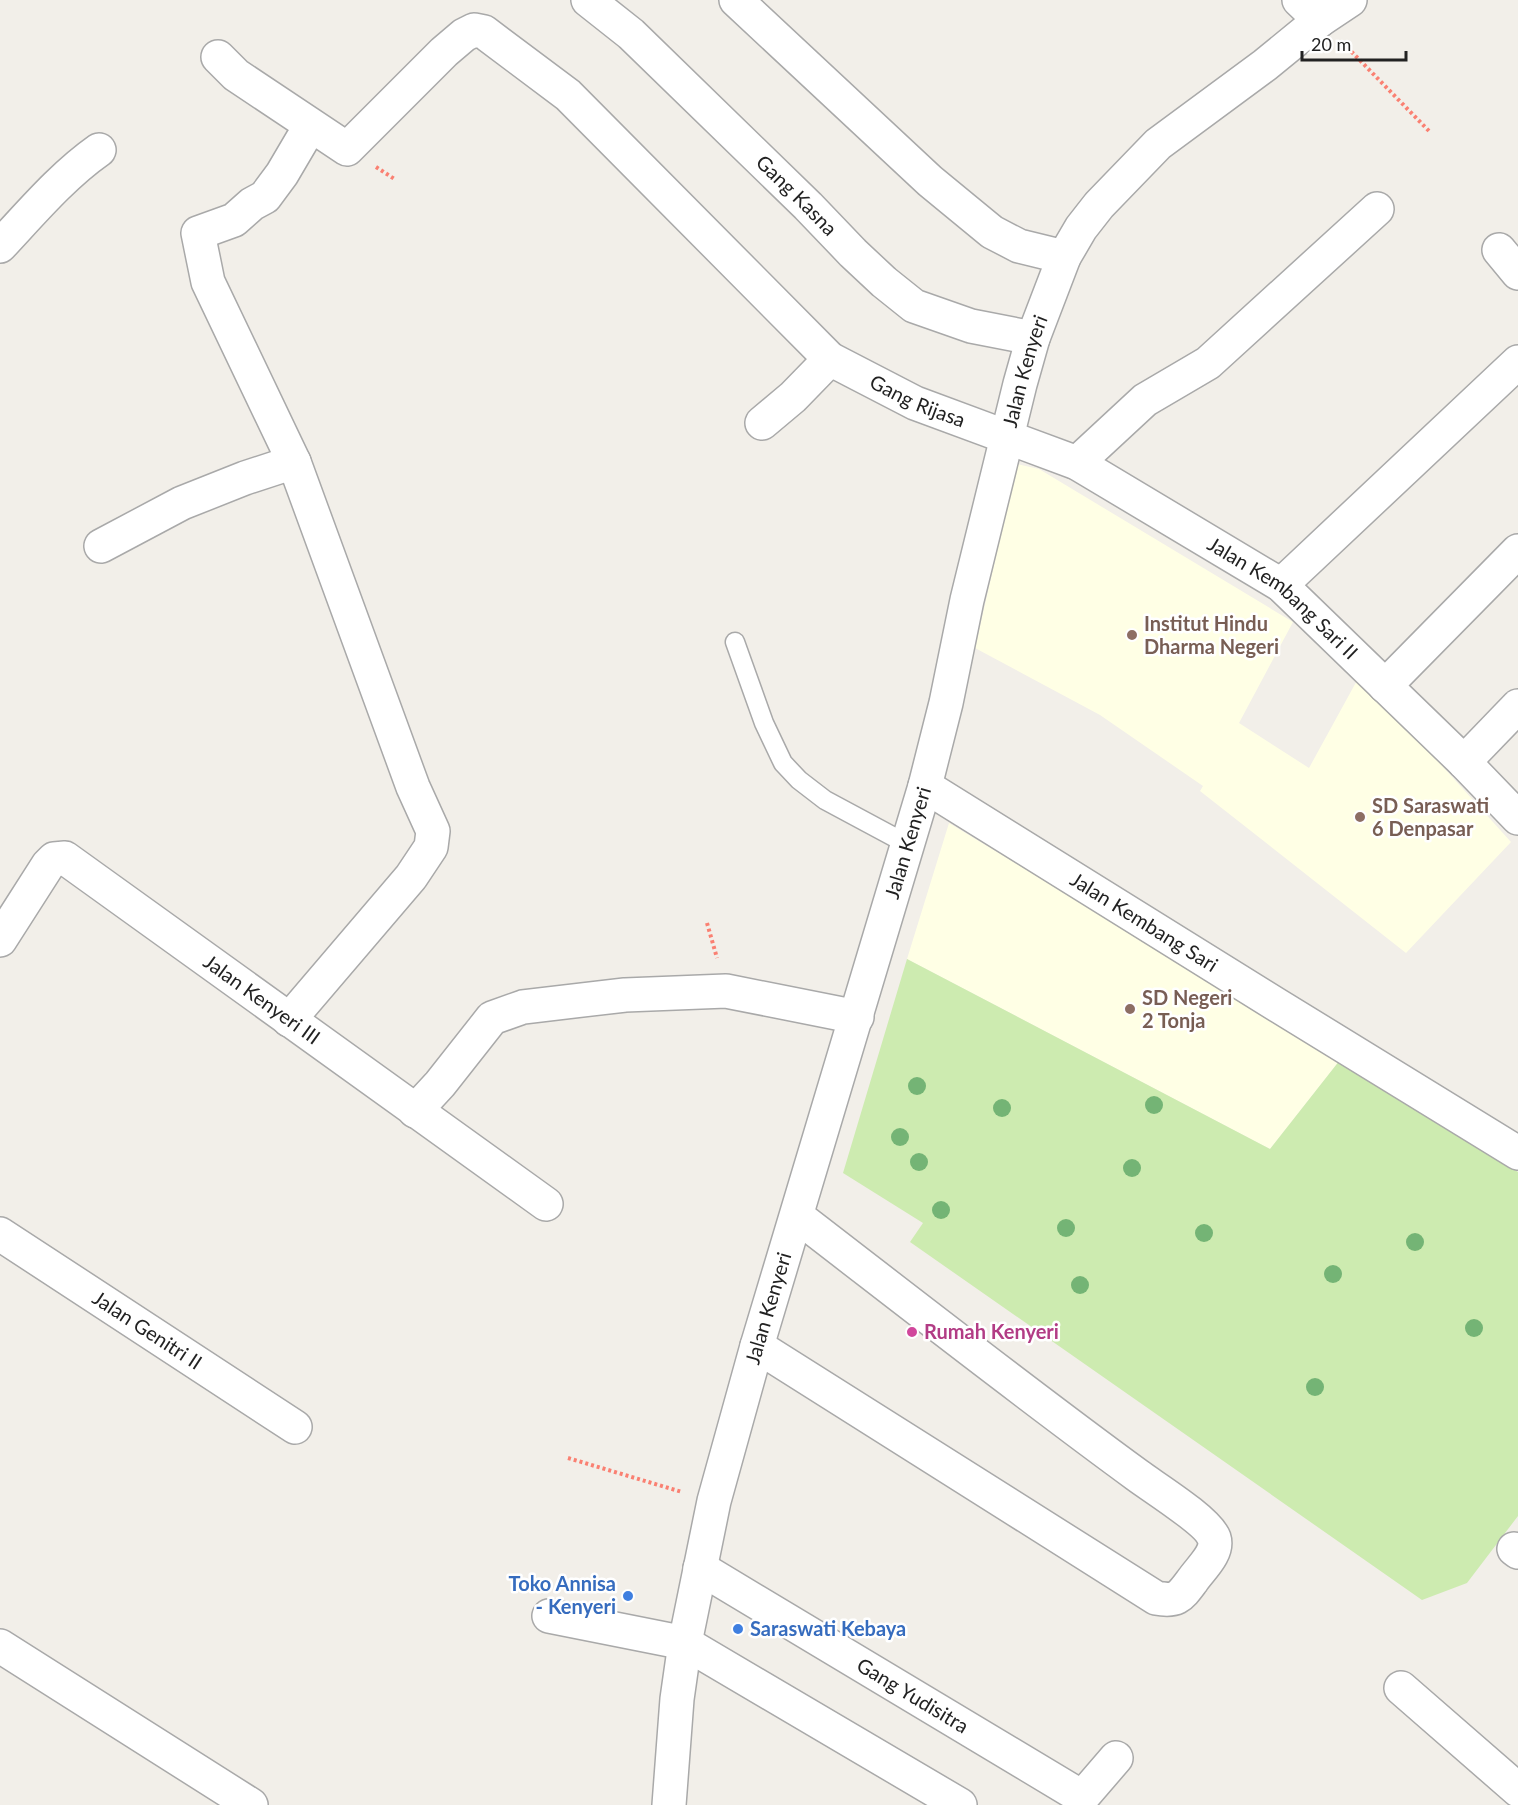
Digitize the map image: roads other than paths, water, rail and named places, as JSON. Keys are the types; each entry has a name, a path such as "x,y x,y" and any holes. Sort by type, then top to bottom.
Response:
{"street":[{"name":"Gang Kasna","path":"588,0 631,34 853,253 914,306 971,326 1033,338"},
{"path":"736,0 930,181 992,232 1019,246 1064,257"},
{"name":"Jalan Kenyeri","path":"669,1805 676,1699 714,1501 757,1346 926,786 967,600 1006,437 1033,338 1064,257 1099,205 1158,144 1265,65 1310,10 1350,0"},
{"name":"Gang Rijasa","path":"218,57 236,75 348,149 444,52 464,35 474,30 484,32 568,95 830,359 915,403 1006,437"},
{"path":"289,1020 411,877 431,847 434,831 413,787 294,462 208,282 198,233 234,220 265,196 282,174 302,140"},
{"path":"0,246 48,194 88,157 99,150"},
{"path":"1077,463 1145,400 1208,363 1377,209"},
{"path":"762,423 793,397 830,359"},
{"path":"1281,585 1518,362"},
{"name":"Jalan Kembang Sari II","path":"1006,437 1077,463 1281,585 1464,762 1518,818"},
{"path":"101,546 182,503 245,478 294,462"},
{"path":"1385,686 1518,551"},
{"path":"1464,762 1518,706"},
{"name":"Jalan Kembang Sari","path":"926,786 1518,1153"},
{"name":"Jalan Kenyeri III","path":"0,940 48,865 54,859 65,858 546,1204"},
{"path":"415,1111 440,1084 492,1018 523,1007 625,995 726,990 857,1017"},
{"path":"757,1346 1156,1598 1171,1601 1181,1596 1215,1549 1210,1530 1193,1516 797,1216"},
{"name":"Jalan Genitri II","path":"0,1234 295,1427"},
{"name":"Gang Yudisitra","path":"700,1568 1075,1793 1085,1794 1116,1758"},
{"path":"549,1616 685,1643 960,1805"},
{"path":"0,1646 251,1805"},
{"path":"1401,1688 1518,1790"}],"lane":[{"path":"735,642 764,723 783,763 799,780 825,800 908,844"}],"place":[{"name":"Institut Hindu Dharma Negeri","path":"1132,635"},
{"name":"SD Saraswati 6 Denpasar","path":"1360,817"},
{"name":"SD Negeri 2 Tonja","path":"1130,1009"},
{"name":"Rumah Kenyeri","path":"912,1332"},
{"name":"Toko Annisa - Kenyeri","path":"628,1596"},
{"name":"Saraswati Kebaya","path":"738,1629"}]}
